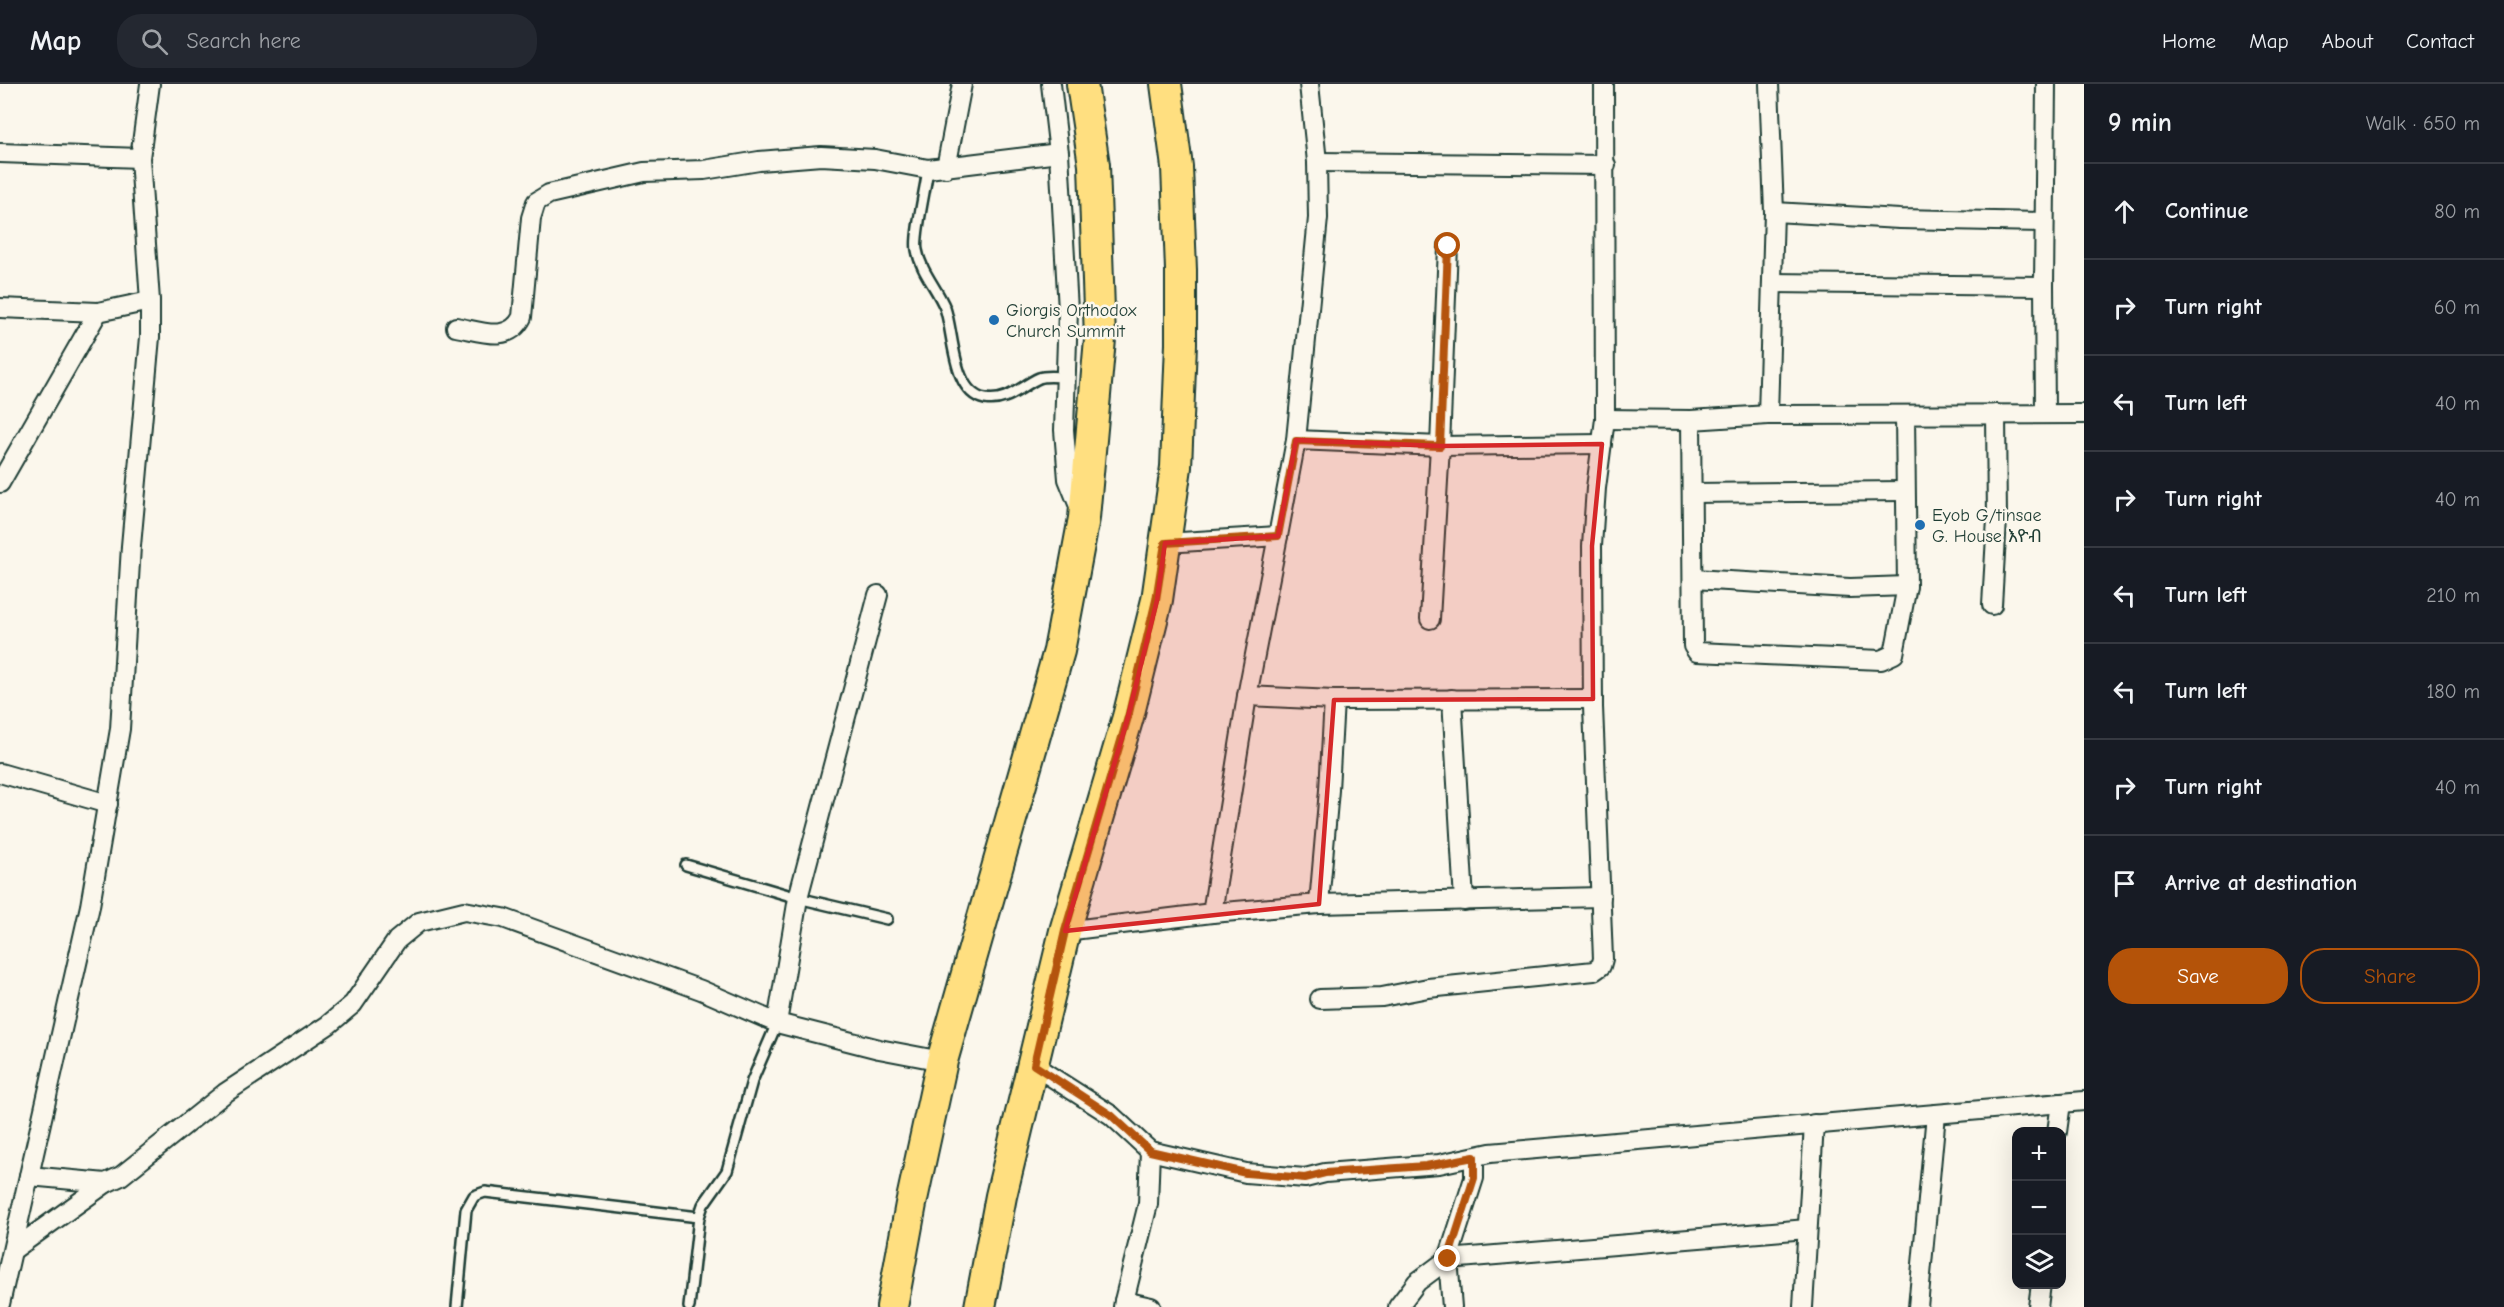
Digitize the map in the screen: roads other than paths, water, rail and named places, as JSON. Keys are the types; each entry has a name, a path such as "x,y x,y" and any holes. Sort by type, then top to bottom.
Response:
{"main road":[{"path":"892,1307 911,1204 942,1061 1059,651 1084,518 1100,339 1094,165 1082,84"},
{"path":"980,1307 1001,1196 1065,931 1128,717 1156,600 1165,543 1176,467 1181,344 1177,167 1166,84"}],"street":[{"path":"0,1304 90,906 121,717 131,546 150,337 150,301 140,158 150,84"},
{"path":"946,168 962,84"},
{"path":"1051,84 1059,153 1068,310 1064,430 1068,479 1084,518"},
{"path":"1212,914 1247,696 1296,441 1318,218 1317,162 1309,84"},
{"path":"1320,999 1382,997 1438,987 1594,971 1601,966 1603,959 1593,699 1592,546 1605,418 1604,84"},
{"path":"1768,415 1774,212 1769,84"},
{"path":"2045,413 2046,84"},
{"path":"0,153 140,158"},
{"path":"456,327 504,335 517,327 522,316 531,218 536,202 549,194 645,172 704,170 759,161 821,156 874,159 928,169 1059,153"},
{"path":"1317,162 1606,165"},
{"path":"1774,212 1900,219 2044,222"},
{"path":"1430,619 1448,246"},
{"path":"1772,283 2044,286"},
{"path":"0,308 98,312 150,301"},
{"path":"0,483 98,312"},
{"path":"1992,605 1997,519 1996,414"},
{"path":"1605,418 1691,420 1768,415 2084,414"},
{"path":"1691,420 1693,646 1697,652 1881,660 1894,654 1907,586 1905,415"},
{"path":"1296,441 1440,446 1602,444"},
{"path":"1693,493 1905,491"},
{"path":"1165,543 1278,536"},
{"path":"1693,579 1850,588 1907,586"},
{"path":"777,1023 798,898 878,595"},
{"path":"1247,696 1334,700 1593,699"},
{"path":"1452,699 1464,901"},
{"path":"1319,904 1334,700"},
{"path":"0,773 108,804"},
{"path":"1065,931 1319,904 1601,897"},
{"path":"12,1250 106,1183 121,1176 225,1093 328,1024 353,1004 397,940 419,922 464,911 502,918 702,990 777,1023 879,1049 942,1061"},
{"path":"1034,1065 1111,1115 1150,1151 1246,1173 1305,1178 1325,1173 1432,1165 1490,1153 2084,1101"},
{"path":"2058,1127 2061,1103"},
{"path":"1918,1307 1936,1114"},
{"path":"1803,1307 1814,1124"},
{"path":"1150,1151 1148,1204 1124,1304 1151,1307"},
{"path":"1452,1307 1448,1259 1474,1178 1474,1157"},
{"path":"30,1176 106,1183"},
{"path":"1398,1307 1418,1282 1448,1259 1807,1229"},
{"path":"2038,1307 2040,1289"}],"lane":[{"path":"928,169 916,249 925,273 945,309 957,364 966,386 975,394 986,399 1009,397 1041,377 1066,377"},
{"path":"686,865 798,898 887,919"},
{"path":"689,1307 699,1217 703,1205 727,1171 752,1082 777,1023"},
{"path":"457,1307 466,1210 474,1196 485,1192 699,1217"}],"place":[{"name":"Giorgis Orthodox Church Summit","path":"994,320"},
{"name":"Eyob G/tinsae G. House እዮብ","path":"1920,525"}]}
